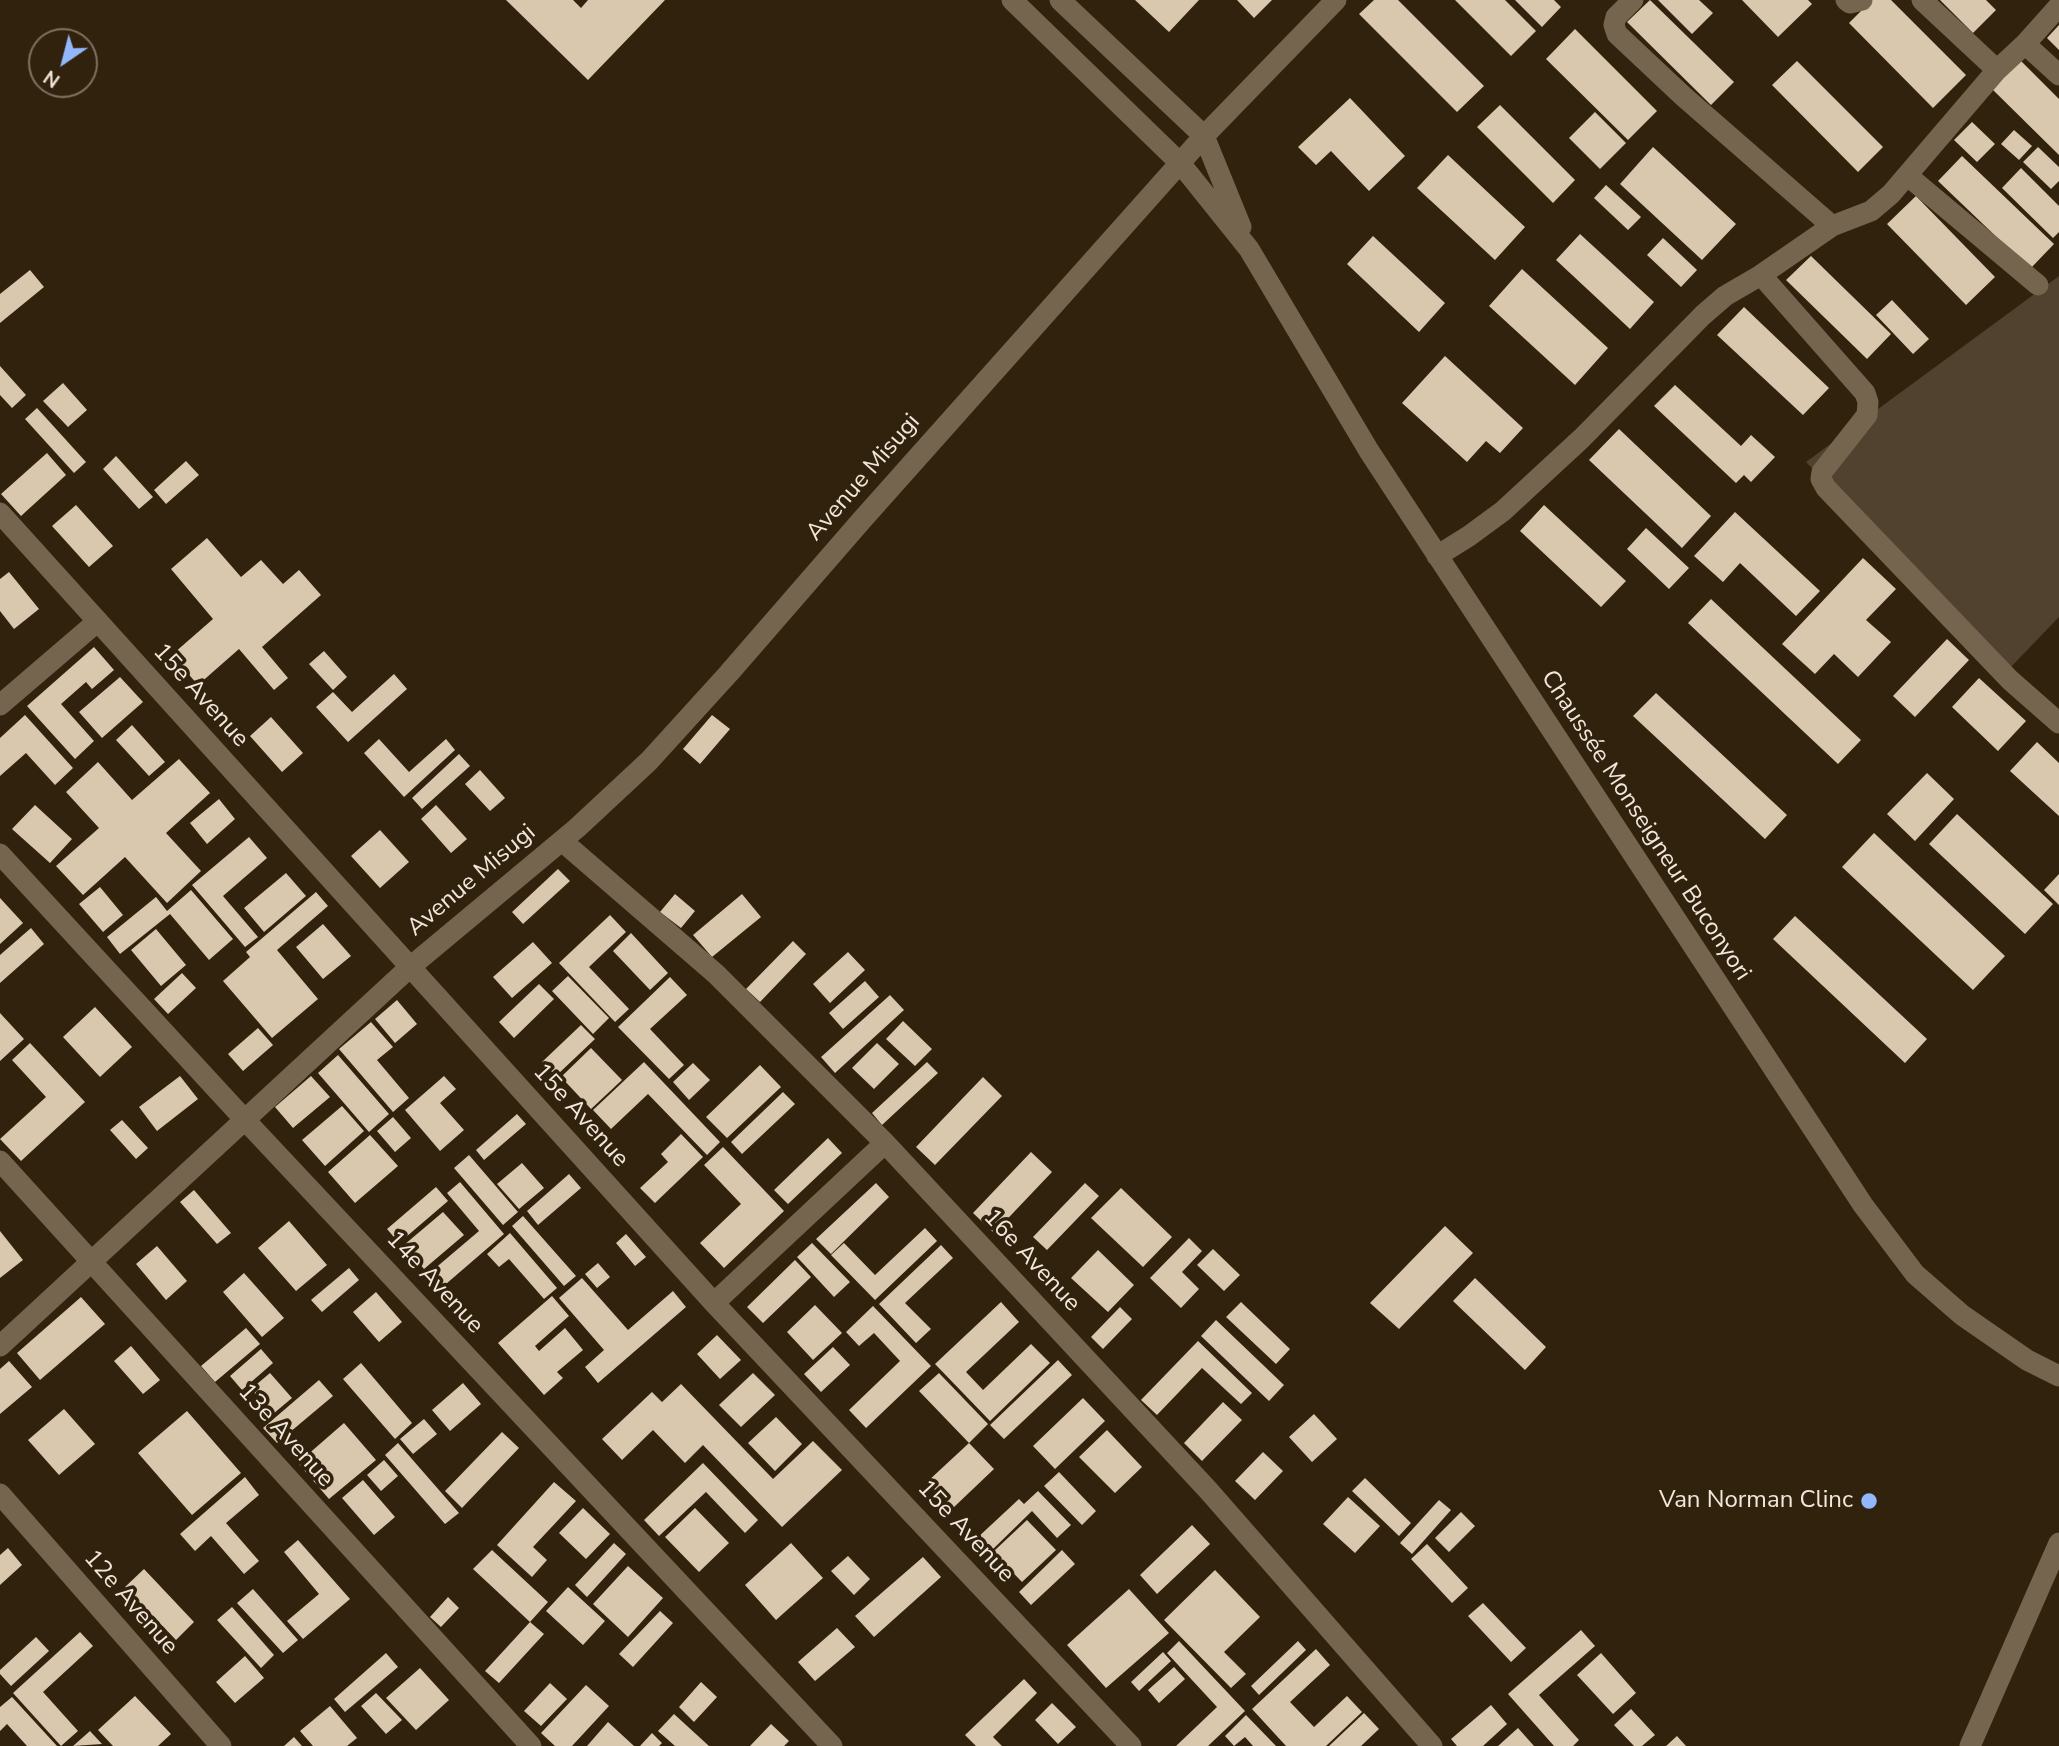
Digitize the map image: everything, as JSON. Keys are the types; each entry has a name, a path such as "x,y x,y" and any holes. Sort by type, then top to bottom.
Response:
{"street":[{"name":"Chaussée Monseigneur Buconyori","path":"1012,0 1180,163 1249,249 1369,451 1863,1205 1916,1274 1962,1315 2027,1360 2059,1376"},
{"name":"Chaussée Monseigneur Buconyori","path":"1060,0 1203,136 1249,249"},
{"name":"Avenue Misugi","path":"0,1346 409,968 569,835 649,761 1203,136 1336,0"},
{"path":"1633,0 1616,17 1614,25 1617,34 1683,96 1832,226"},
{"path":"1846,0 1850,3 1862,0"},
{"path":"1922,0 1997,70"},
{"path":"1437,556 1503,511 1582,438 1725,296 1761,275 1832,226 1871,211 1908,176 1997,70 2025,44 2059,5"},
{"path":"2025,44 2059,75"},
{"path":"1908,176 2038,285"},
{"path":"1761,275 1865,393 1868,402 1867,415 1822,472 1821,479 1826,488 2010,680 2059,723"},
{"name":"15e Avenue","path":"0,513 714,1303 1131,1746"},
{"path":"0,705 98,621"},
{"name":"16e Avenue","path":"569,835 716,974 885,1143 1208,1490 1432,1746"},
{"name":"14e Avenue","path":"0,854 244,1120 832,1746"},
{"path":"714,1303 885,1143"},
{"name":"13e Avenue","path":"0,1161 531,1746"},
{"name":"12e Avenue","path":"0,1494 221,1746"},
{"path":"1970,1746 2059,1543"}],"shaded area":[{"path":"2059,276 2059,617 2009,669 1806,462"}],"building":[{"path":"506,0 573,0 581,8 588,0 665,0 588,80"},
{"path":"1135,0 1199,0 1169,32"},
{"path":"1237,0 1272,0 1254,18"},
{"path":"1374,0 1398,0 1484,86 1457,112 1359,14"},
{"path":"1455,0 1505,0 1536,31 1511,56"},
{"path":"1515,0 1554,0 1561,7 1542,27"},
{"path":"1650,0 1734,82 1711,105 1627,22"},
{"path":"1658,0 1699,0 1713,13 1692,34"},
{"path":"1742,0 1808,0 1812,4 1778,37"},
{"path":"1872,0 1891,0 1966,75 1933,108 1849,23"},
{"path":"1940,0 1986,0 1996,10 1973,33"},
{"path":"2059,25 2059,50 2047,38"},
{"path":"1575,29 1657,111 1628,140 1546,59"},
{"path":"2020,60 2059,99 2059,155 1992,89"},
{"path":"1797,61 1883,147 1858,172 1772,85"},
{"path":"1350,98 1405,156 1369,191 1331,151 1316,165 1298,147"},
{"path":"1500,105 1575,180 1553,203 1477,127"},
{"path":"1595,112 1626,143 1600,169 1569,138"},
{"path":"1972,122 1995,144 1977,162 1954,140"},
{"path":"2014,130 2032,146 2019,160 2001,144"},
{"path":"1653,147 1736,224 1702,260 1620,184"},
{"path":"2038,147 2059,167 2059,181 2051,189 2023,162"},
{"path":"1448,155 1525,227 1495,260 1417,188"},
{"path":"1962,156 2054,244 2030,269 1938,181"},
{"path":"2021,168 2059,206 2059,232 2053,238 2002,188"},
{"path":"1606,185 1641,217 1628,230 1594,198"},
{"path":"1916,196 1995,277 1966,305 1887,224"},
{"path":"1580,234 1654,302 1630,329 1556,260"},
{"path":"1373,236 1445,303 1419,332 1347,264"},
{"path":"1663,238 1697,270 1681,287 1647,255"},
{"path":"1811,256 1891,334 1867,359 1786,280"},
{"path":"1522,269 1608,348 1575,385 1489,306"},
{"path":"30,270 44,287 0,323 0,294"},
{"path":"1892,300 1929,339 1913,354 1876,315"},
{"path":"1744,307 1829,388 1803,415 1717,335"},
{"path":"1445,356 1523,428 1500,453 1486,441 1467,462 1402,403"},
{"path":"0,366 26,395 12,408 0,395"},
{"path":"63,383 87,410 68,427 43,401"},
{"path":"1675,385 1741,446 1751,435 1775,457 1751,482 1744,475 1736,483 1654,406"},
{"path":"37,408 86,462 74,473 25,419"},
{"path":"1619,429 1711,516 1682,548 1589,460"},
{"path":"47,453 66,475 21,516 1,494"},
{"path":"116,456 153,497 139,509 103,469"},
{"path":"186,461 199,475 166,504 154,490"},
{"path":"76,505 113,546 89,567 52,526"},
{"path":"1544,505 1626,581 1601,607 1520,531"},
{"path":"1735,512 1820,591 1796,616 1740,563 1723,582 1694,556"},
{"path":"1646,528 1689,568 1669,589 1627,549"},
{"path":"207,538 241,577 261,560 283,584 299,570 321,595 262,647 288,678 274,690 239,649 198,685 184,669 178,674 166,660 213,619 171,569"},
{"path":"1863,558 1896,589 1866,620 1891,642 1858,677 1834,654 1815,674 1782,644"},
{"path":"9,572 39,609 14,629 0,611 0,579"},
{"path":"1711,599 1861,740 1838,764 1688,623"},
{"path":"1947,639 1969,660 1915,717 1893,696"},
{"path":"94,647 114,670 92,689 86,682 61,704 94,741 75,759 27,706"},
{"path":"324,651 347,677 333,690 309,664"},
{"path":"394,674 407,689 348,742 316,707 333,692 352,712"},
{"path":"120,677 143,702 102,738 79,712"},
{"path":"1979,678 2026,721 1998,751 1952,707"},
{"path":"1656,693 1787,815 1765,839 1633,716"},
{"path":"25,715 73,768 55,785 26,753 0,776 0,738"},
{"path":"712,715 730,729 700,764 683,749"},
{"path":"271,717 303,753 282,772 250,736"},
{"path":"132,725 165,762 149,776 116,740"},
{"path":"379,739 409,772 446,739 455,750 404,797 364,753"},
{"path":"2037,742 2059,763 2059,816 2010,771"},
{"path":"459,754 470,766 422,809 412,798"},
{"path":"179,759 210,793 166,833 201,871 167,903 125,857 83,895 56,866 99,828 66,792 98,762 132,800"},
{"path":"480,770 505,798 490,811 465,784"},
{"path":"1927,773 1954,799 1915,841 1887,814"},
{"path":"219,799 235,819 207,844 190,823"},
{"path":"35,805 72,839 50,863 12,829"},
{"path":"436,805 467,839 451,853 421,819"},
{"path":"1957,814 2053,904 2025,934 1929,844"},
{"path":"380,830 409,862 380,888 351,856"},
{"path":"1874,833 2005,956 1973,990 1842,867"},
{"path":"249,837 267,858 223,896 258,937 245,947 192,885"},
{"path":"558,869 570,881 523,924 512,912"},
{"path":"286,873 306,896 264,932 244,908"},
{"path":"2059,874 2059,905 2044,890"},
{"path":"100,887 123,915 103,932 79,904"},
{"path":"191,890 233,939 209,960 170,914 120,954 107,937 156,897 167,911"},
{"path":"316,892 328,906 277,950 318,999 272,1038 223,981 250,957 246,952"},
{"path":"675,894 695,911 681,928 660,912"},
{"path":"742,894 761,917 712,957 693,935"},
{"path":"0,898 23,923 0,944"},
{"path":"610,915 626,932 589,967 629,1009 615,1022 559,963"},
{"path":"1795,916 1927,1039 1905,1063 1773,939"},
{"path":"323,924 351,956 323,979 296,947"},
{"path":"31,928 44,944 0,983 0,955"},
{"path":"156,929 186,965 161,986 131,950"},
{"path":"631,933 668,973 650,990 613,951"},
{"path":"793,941 806,954 760,1002 746,989"},
{"path":"533,942 552,963 512,998 493,977"},
{"path":"848,952 865,970 830,1003 813,984"},
{"path":"182,973 196,988 168,1014 154,999"},
{"path":"568,976 609,1018 593,1034 552,991"},
{"path":"670,977 687,995 650,1029 684,1065 669,1079 618,1027"},
{"path":"865,981 879,997 843,1029 829,1013"},
{"path":"539,984 554,999 514,1038 499,1022"},
{"path":"890,995 904,1010 835,1073 821,1057"},
{"path":"397,1000 417,1024 395,1043 375,1019"},
{"path":"95,1007 132,1047 100,1077 63,1037"},
{"path":"0,1013 24,1039 0,1061"},
{"path":"903,1021 932,1049 915,1066 886,1039"},
{"path":"371,1022 393,1047 377,1060 409,1098 393,1112 339,1049"},
{"path":"581,1025 595,1039 556,1076 542,1062"},
{"path":"258,1028 273,1045 243,1071 228,1054"},
{"path":"30,1043 85,1102 21,1161 0,1139 46,1097 12,1060"},
{"path":"877,1043 899,1064 874,1089 852,1068"},
{"path":"591,1048 622,1080 591,1109 561,1077"},
{"path":"338,1055 389,1114 369,1132 318,1073"},
{"path":"644,1062 720,1142 707,1155 648,1094 611,1129 593,1110"},
{"path":"927,1062 938,1073 882,1125 872,1113"},
{"path":"693,1063 710,1080 689,1100 673,1082"},
{"path":"760,1065 781,1087 727,1138 706,1117"},
{"path":"180,1076 198,1099 157,1131 139,1107"},
{"path":"311,1076 330,1097 293,1128 275,1107"},
{"path":"444,1076 456,1089 440,1103 464,1130 440,1151 405,1110"},
{"path":"983,1077 1002,1096 935,1165 916,1147"},
{"path":"783,1092 795,1104 742,1154 731,1142"},
{"path":"342,1106 364,1131 325,1166 302,1140"},
{"path":"517,1114 526,1124 484,1160 476,1150"},
{"path":"393,1117 411,1138 395,1152 377,1131"},
{"path":"122,1120 148,1148 136,1159 110,1130"},
{"path":"681,1134 703,1157 655,1203 640,1188 668,1162 661,1154"},
{"path":"370,1135 398,1166 355,1203 328,1172"},
{"path":"828,1138 842,1153 788,1204 774,1190"},
{"path":"723,1147 784,1211 724,1268 700,1243 741,1204 704,1165"},
{"path":"1031,1152 1052,1172 994,1233 973,1213"},
{"path":"469,1155 518,1212 503,1225 454,1168"},
{"path":"522,1163 544,1188 519,1209 497,1184"},
{"path":"569,1174 581,1188 538,1225 527,1211"},
{"path":"460,1182 504,1234 439,1290 426,1276 479,1231 447,1193"},
{"path":"876,1183 889,1197 831,1254 816,1239"},
{"path":"1085,1183 1099,1196 1047,1250 1033,1237"},
{"path":"436,1187 448,1201 399,1243 387,1229"},
{"path":"1121,1188 1172,1237 1143,1267 1091,1218"},
{"path":"194,1190 231,1233 217,1244 180,1202"},
{"path":"443,1212 464,1235 424,1269 404,1245"},
{"path":"523,1216 576,1276 564,1286 512,1226"},
{"path":"289,1221 327,1265 296,1291 258,1248"},
{"path":"1445,1226 1473,1253 1399,1329 1370,1303"},
{"path":"925,1228 937,1241 875,1300 831,1255 844,1243 875,1275"},
{"path":"0,1231 23,1260 0,1278"},
{"path":"510,1233 557,1288 544,1299 509,1259 499,1267 487,1254"},
{"path":"626,1234 646,1257 635,1266 616,1243"},
{"path":"1189,1238 1202,1251 1182,1272 1199,1289 1181,1308 1150,1278"},
{"path":"812,1243 850,1282 834,1297 797,1257"},
{"path":"941,1245 953,1258 905,1303 931,1329 916,1343 879,1304"},
{"path":"157,1246 187,1281 166,1300 136,1264"},
{"path":"1213,1249 1240,1275 1224,1291 1197,1265"},
{"path":"1098,1250 1134,1285 1108,1312 1071,1278"},
{"path":"795,1260 811,1277 763,1323 747,1307"},
{"path":"598,1263 610,1277 597,1288 585,1274"},
{"path":"349,1268 359,1280 322,1312 311,1300"},
{"path":"244,1273 284,1318 262,1337 223,1292"},
{"path":"582,1278 628,1330 673,1291 686,1307 598,1383 585,1367 604,1350 559,1298"},
{"path":"1475,1278 1546,1347 1525,1370 1453,1301"},
{"path":"376,1292 402,1322 379,1342 353,1312"},
{"path":"552,1296 569,1316 535,1346 539,1351 565,1328 583,1350 557,1372 563,1378 544,1395 498,1343"},
{"path":"81,1297 105,1324 40,1380 17,1353"},
{"path":"1001,1302 1019,1322 966,1372 983,1390 1031,1344 1050,1363 990,1421 935,1364"},
{"path":"1241,1302 1290,1349 1276,1364 1226,1317"},
{"path":"815,1305 842,1333 813,1360 787,1332"},
{"path":"873,1306 931,1366 866,1428 849,1410 900,1361 874,1333 859,1346 846,1332"},
{"path":"1120,1307 1132,1319 1103,1349 1091,1337"},
{"path":"1216,1320 1284,1385 1269,1401 1201,1336"},
{"path":"246,1328 260,1344 215,1382 201,1366"},
{"path":"717,1335 741,1360 720,1379 697,1354"},
{"path":"1198,1341 1252,1393 1241,1404 1202,1368 1157,1415 1141,1400"},
{"path":"131,1346 160,1380 143,1394 114,1361"},
{"path":"833,1347 850,1365 821,1392 804,1374"},
{"path":"261,1349 273,1363 242,1390 230,1376"},
{"path":"1058,1360 1072,1375 1004,1439 990,1425"},
{"path":"9,1361 32,1387 0,1414 0,1369"},
{"path":"361,1363 412,1423 395,1439 343,1379"},
{"path":"270,1373 292,1398 273,1414 251,1389"},
{"path":"753,1373 775,1395 741,1427 719,1405"},
{"path":"939,1373 988,1424 969,1443 919,1391"},
{"path":"319,1380 333,1396 277,1443 263,1428"},
{"path":"463,1383 481,1404 450,1431 432,1410"},
{"path":"681,1384 773,1479 813,1441 842,1470 782,1527 703,1445 685,1463 653,1430 622,1460 602,1439 652,1392 662,1402"},
{"path":"1083,1398 1105,1421 1055,1469 1033,1446"},
{"path":"1223,1402 1242,1420 1202,1461 1184,1443"},
{"path":"64,1409 95,1444 59,1475 28,1440"},
{"path":"187,1411 241,1473 192,1515 138,1453"},
{"path":"1314,1414 1337,1439 1312,1462 1289,1437"},
{"path":"776,1417 802,1444 775,1471 748,1443"},
{"path":"424,1419 437,1434 413,1454 400,1439"},
{"path":"344,1423 376,1460 329,1499 298,1463"},
{"path":"1107,1430 1142,1467 1115,1493 1079,1457"},
{"path":"502,1432 519,1448 462,1508 445,1491"},
{"path":"398,1443 459,1513 445,1524 385,1455"},
{"path":"969,1443 994,1469 953,1508 927,1482"},
{"path":"1263,1452 1283,1471 1255,1500 1235,1481"},
{"path":"384,1460 398,1476 381,1491 367,1475"},
{"path":"703,1463 758,1520 745,1533 706,1492 659,1536 644,1520"},
{"path":"1059,1472 1096,1511 1082,1525 1044,1486"},
{"path":"245,1477 259,1495 226,1523 259,1561 244,1574 211,1536 195,1551 180,1534"},
{"path":"1365,1478 1411,1523 1399,1536 1352,1491"},
{"path":"363,1480 395,1517 374,1535 342,1498"},
{"path":"554,1482 576,1501 533,1547 547,1560 532,1577 497,1545"},
{"path":"1038,1491 1071,1525 1057,1538 1032,1511 990,1552 976,1539 1019,1499 1024,1504"},
{"path":"1348,1497 1380,1526 1355,1553 1323,1524"},
{"path":"1439,1500 1451,1510 1412,1554 1400,1543"},
{"path":"583,1508 610,1534 586,1559 559,1533"},
{"path":"695,1508 729,1543 699,1572 665,1537"},
{"path":"1461,1512 1475,1526 1449,1552 1435,1538"},
{"path":"1027,1520 1056,1550 1022,1582 993,1552"},
{"path":"1192,1525 1210,1544 1157,1594 1140,1575"},
{"path":"298,1540 350,1599 303,1639 287,1621 319,1594 284,1552"},
{"path":"614,1543 626,1554 587,1597 575,1585"},
{"path":"791,1543 823,1578 776,1620 745,1585"},
{"path":"1427,1544 1468,1588 1452,1603 1411,1559"},
{"path":"8,1548 22,1565 0,1585 0,1555"},
{"path":"492,1550 548,1602 530,1622 473,1569"},
{"path":"1062,1550 1075,1564 1031,1605 1019,1592"},
{"path":"848,1556 870,1579 854,1595 831,1571"},
{"path":"923,1557 941,1577 874,1637 855,1616"},
{"path":"628,1566 663,1598 628,1637 593,1604"},
{"path":"144,1569 194,1622 176,1640 125,1587"},
{"path":"1215,1570 1260,1617 1224,1652 1246,1674 1231,1688 1164,1620"},
{"path":"568,1587 605,1621 583,1645 546,1611"},
{"path":"253,1589 298,1640 283,1653 237,1603"},
{"path":"1129,1589 1169,1633 1106,1688 1067,1645"},
{"path":"448,1597 459,1608 441,1627 430,1617"},
{"path":"1483,1603 1526,1648 1511,1662 1468,1616"},
{"path":"232,1607 274,1655 261,1668 217,1620"},
{"path":"660,1611 673,1623 633,1667 619,1654"},
{"path":"530,1622 544,1634 499,1683 485,1671"},
{"path":"837,1628 855,1647 815,1681 798,1662"},
{"path":"1581,1630 1595,1646 1539,1695 1579,1740 1573,1746 1554,1746 1508,1694"},
{"path":"80,1632 93,1646 43,1692 78,1731 61,1746 13,1693"},
{"path":"36,1637 49,1651 11,1686 0,1674 0,1670"},
{"path":"1179,1641 1245,1711 1208,1746 1176,1746 1217,1707 1167,1653"},
{"path":"1298,1641 1306,1650 1259,1695 1251,1686"},
{"path":"1316,1649 1330,1665 1290,1702 1314,1727 1347,1696 1362,1712 1326,1746 1286,1746 1252,1709"},
{"path":"1163,1652 1171,1661 1139,1691 1131,1682"},
{"path":"386,1653 398,1667 345,1712 334,1699"},
{"path":"1601,1653 1636,1693 1613,1714 1577,1675"},
{"path":"245,1656 264,1678 235,1703 216,1682"},
{"path":"1174,1667 1185,1679 1159,1703 1148,1690"},
{"path":"420,1668 449,1700 416,1730 386,1698"},
{"path":"1024,1679 1037,1693 993,1737 1002,1746 976,1746 965,1735"},
{"path":"701,1682 717,1697 694,1722 679,1707"},
{"path":"550,1683 567,1699 541,1726 524,1711"},
{"path":"586,1685 609,1706 572,1746 555,1746 541,1733"},
{"path":"376,1693 402,1720 386,1734 361,1706"},
{"path":"135,1696 171,1734 158,1746 113,1746 98,1730"},
{"path":"12,1697 57,1746 27,1746 7,1724 0,1731 0,1707"},
{"path":"1052,1703 1076,1727 1058,1744 1035,1720"},
{"path":"1491,1705 1507,1724 1483,1746 1457,1746 1451,1739"},
{"path":"330,1706 357,1738 347,1746 313,1746 300,1731"},
{"path":"1631,1709 1655,1735 1642,1746 1634,1746 1614,1725"},
{"path":"1364,1713 1379,1729 1361,1746 1329,1746"},
{"path":"674,1714 709,1746 675,1746 658,1731"},
{"path":"1246,1715 1276,1746 1253,1746 1245,1737 1234,1746 1225,1736"},
{"path":"608,1722 634,1746 587,1746"},
{"path":"771,1724 789,1741 784,1746 750,1746"},
{"path":"1518,1728 1534,1746 1498,1746"},
{"path":"90,1731 102,1744 73,1746"},
{"path":"652,1733 662,1743 659,1746 640,1746"},
{"path":"1677,1736 1686,1746 1666,1746"},
{"path":"294,1737 302,1746 284,1746"}],"place":[{"name":"Van Norman Clinc","path":"1869,1501"}]}
